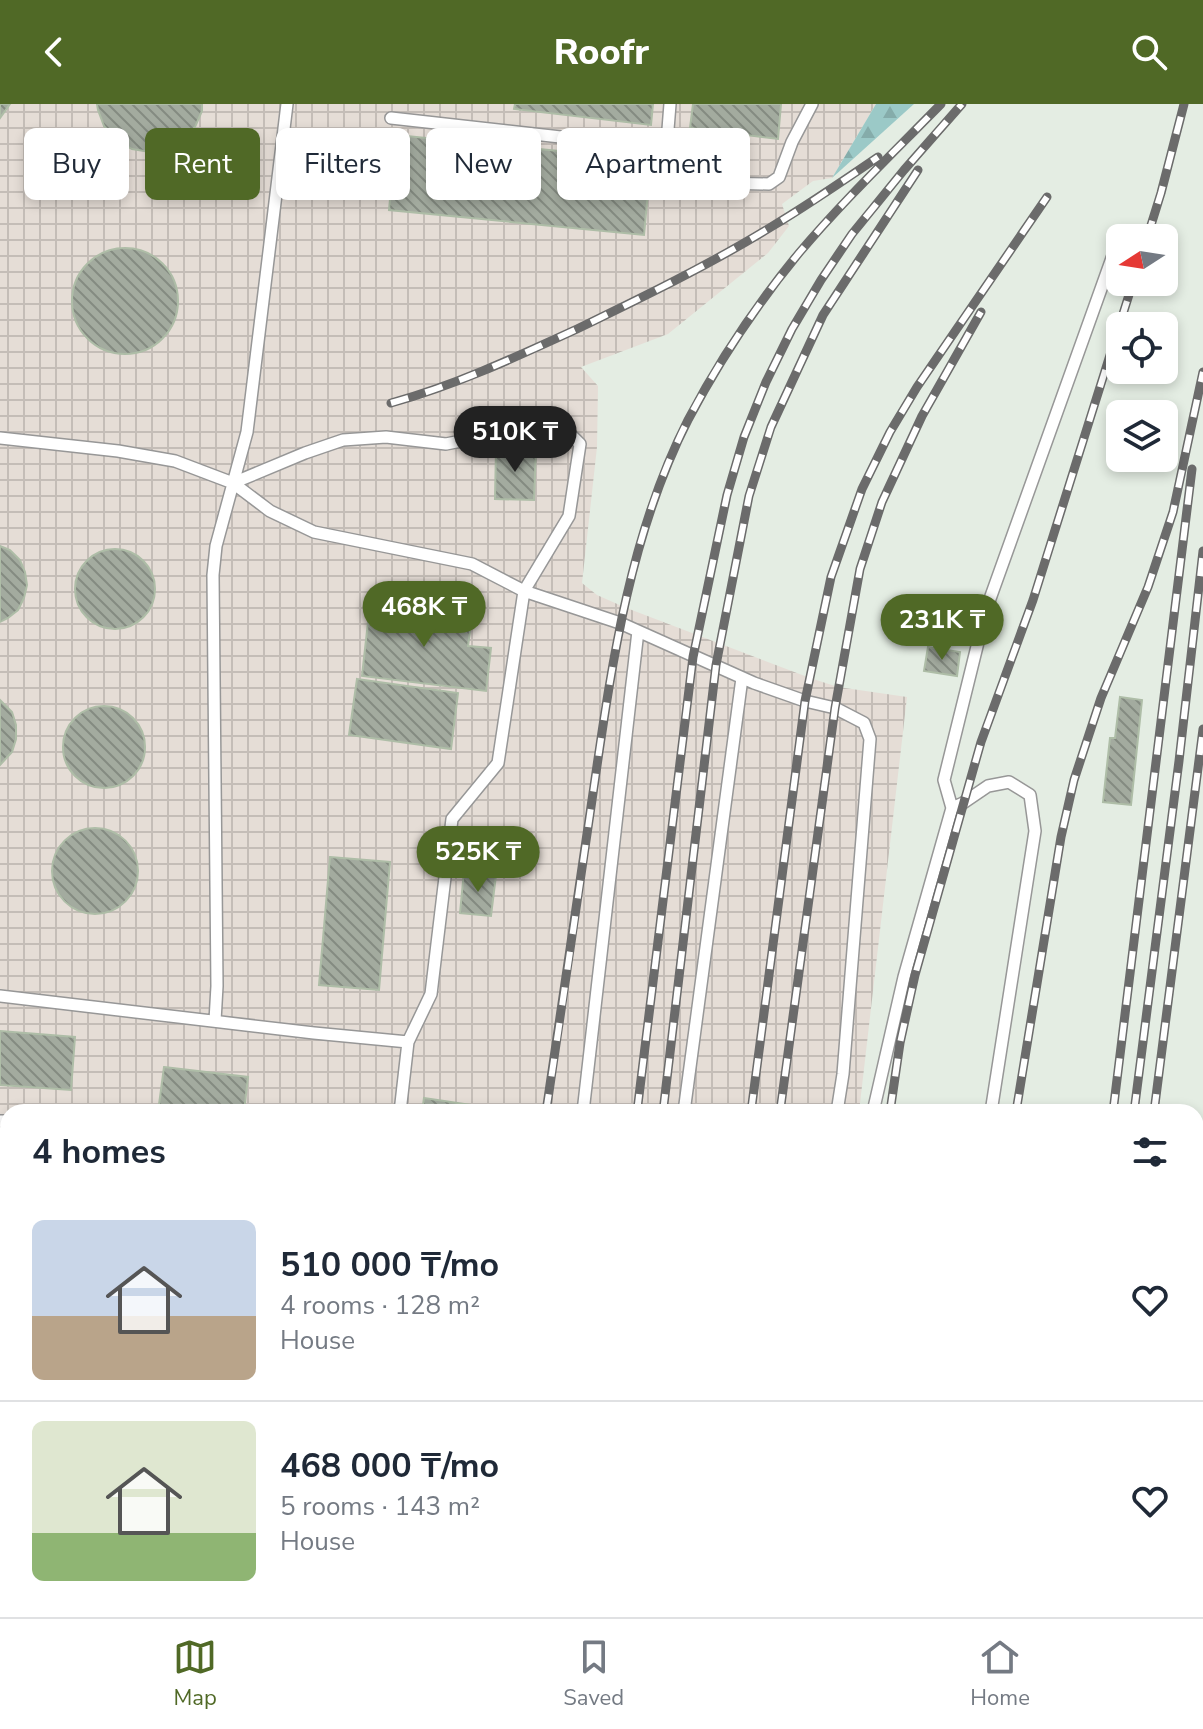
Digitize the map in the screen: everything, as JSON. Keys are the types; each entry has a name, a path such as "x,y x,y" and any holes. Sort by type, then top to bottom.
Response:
{"lane":[{"path":"215,1021 213,575 216,546 247,432 287,104"},
{"path":"668,128 670,104"},
{"path":"750,184 769,184 779,177 792,142 812,104"},
{"path":"391,118 557,137"},
{"path":"875,1104 904,977 952,808 944,780 986,610 1106,274"},
{"path":"233,483 343,440 386,437 446,444 506,432 567,431 580,444 569,516 524,591 498,763 452,819 431,994 408,1042 401,1104"},
{"path":"0,438 118,451 175,461 233,483 270,511 314,532 472,564 524,591 638,631 742,678 805,701 835,708 864,723 870,739 838,1104"},
{"path":"584,1104 638,631"},
{"path":"685,1104 742,678"},
{"path":"952,808 988,786 1009,782 1030,795 1035,831 992,1104"},
{"path":"0,996 408,1042"}],"shaded area":[{"path":"0,104 876,104 832,178 813,181 782,204 789,226 768,253 668,334 581,367 598,386 597,447 582,583 597,595 624,607 810,678 838,687 907,697 860,1104 0,1104"}],"green space":[{"path":"876,104 914,104 832,178"}],"building":[{"path":"0,104 10,104 0,118"},
{"path":"97,104 202,104 194,128 145,128 145,151 129,147 129,128 106,128"},
{"path":"515,104 653,104 651,125 514,109"},
{"path":"693,104 781,104 778,139 750,136 750,128 690,128"},
{"path":"410,136 426,138 426,200 541,200 541,149 557,151 557,200 647,200 644,235 389,210 390,200 410,200"},
{"path":"125,248 145,252 162,264 174,281 178,301 174,321 162,338 145,350 125,354 105,350 88,338 76,321 72,301 76,281 88,264 105,252"},
{"path":"496,448 536,449 534,500 495,499"},
{"path":"0,546 10,550 20,560 27,585 18,610 0,622"},
{"path":"115,549 130,552 143,561 152,574 155,589 152,604 143,617 130,626 115,629 100,626 87,617 78,604 75,589 78,574 87,561 100,552"},
{"path":"370,604 472,617 468,646 491,648 486,691 362,676"},
{"path":"928,647 960,652 957,676 924,671"},
{"path":"357,679 458,693 451,749 349,735"},
{"path":"1120,697 1142,700 1131,805 1103,802 1110,738 1115,738"},
{"path":"0,700 12,712 16,739 12,752 0,765"},
{"path":"104,706 120,710 133,718 141,731 145,747 141,763 133,776 120,784 104,788 88,784 75,776 67,763 63,747 67,731 75,718 88,710"},
{"path":"95,828 111,832 125,841 134,855 138,871 134,887 125,901 111,910 95,914 79,910 65,901 56,887 52,871 56,855 65,841 79,832"},
{"path":"330,857 390,862 379,990 319,985"},
{"path":"464,871 496,875 491,916 460,913"},
{"path":"0,1031 75,1037 71,1090 0,1085"},
{"path":"164,1067 248,1077 245,1104 159,1104"},
{"path":"424,1098 465,1104 423,1104"}],"railway":[{"path":"547,1104 615,654 636,558 667,465 713,376 768,292 833,215 941,104"},
{"path":"638,1104 693,657 727,495 744,437 766,382 821,280 852,234 962,104"},
{"path":"1151,224 1184,104"},
{"path":"391,403 486,370 651,293 771,227 878,157"},
{"path":"664,1104 716,665 749,496 771,427 823,315 918,170"},
{"path":"752,1104 805,701 831,577 862,489 890,432 917,387 1047,197"},
{"path":"891,1104 915,975 981,742 1033,600 1129,296"},
{"path":"781,1104 835,708 860,569 882,502 922,416 981,312"},
{"path":"1017,1104 1061,837 1074,780 1101,698 1148,587 1173,512 1203,372"},
{"path":"1114,1104 1192,469"},
{"path":"1135,1104 1203,551"},
{"path":"1155,1104 1203,729"}]}
